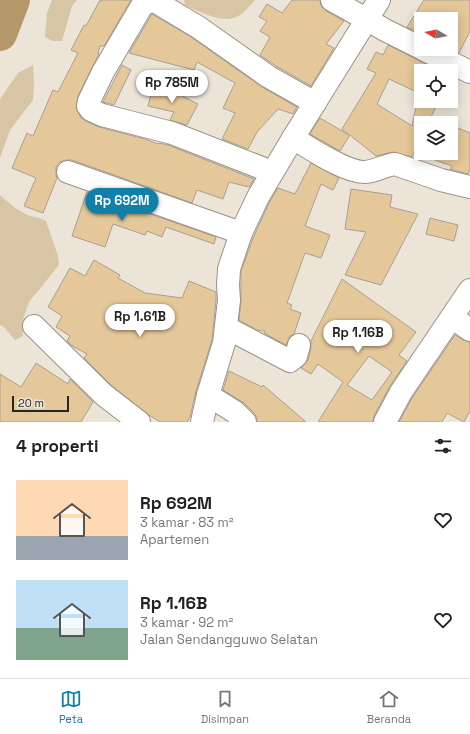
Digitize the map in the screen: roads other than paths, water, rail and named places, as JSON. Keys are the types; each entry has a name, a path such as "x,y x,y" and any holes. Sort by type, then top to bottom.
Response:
{"street":[{"path":"332,0 385,30 414,44"},
{"path":"202,422 208,395 224,344 227,328 230,269 241,233 258,197 292,138 368,20 379,0"},
{"path":"272,172 172,133 102,116 91,110 88,106 89,101 103,72 143,4 153,1 158,3 198,27 269,77 315,103"},
{"path":"438,56 470,72"},
{"path":"292,138 353,171 364,172 379,170 388,165 395,164 441,180 470,187"},
{"path":"68,172 241,233"},
{"path":"390,420 401,392 470,290"},
{"path":"452,317 470,330"},
{"path":"34,326 104,395 139,422"},
{"path":"227,328 290,361 296,356 299,345"},
{"path":"208,395 235,412 245,422"}],"waterway":[{"path":"0,34 13,0"}]}
